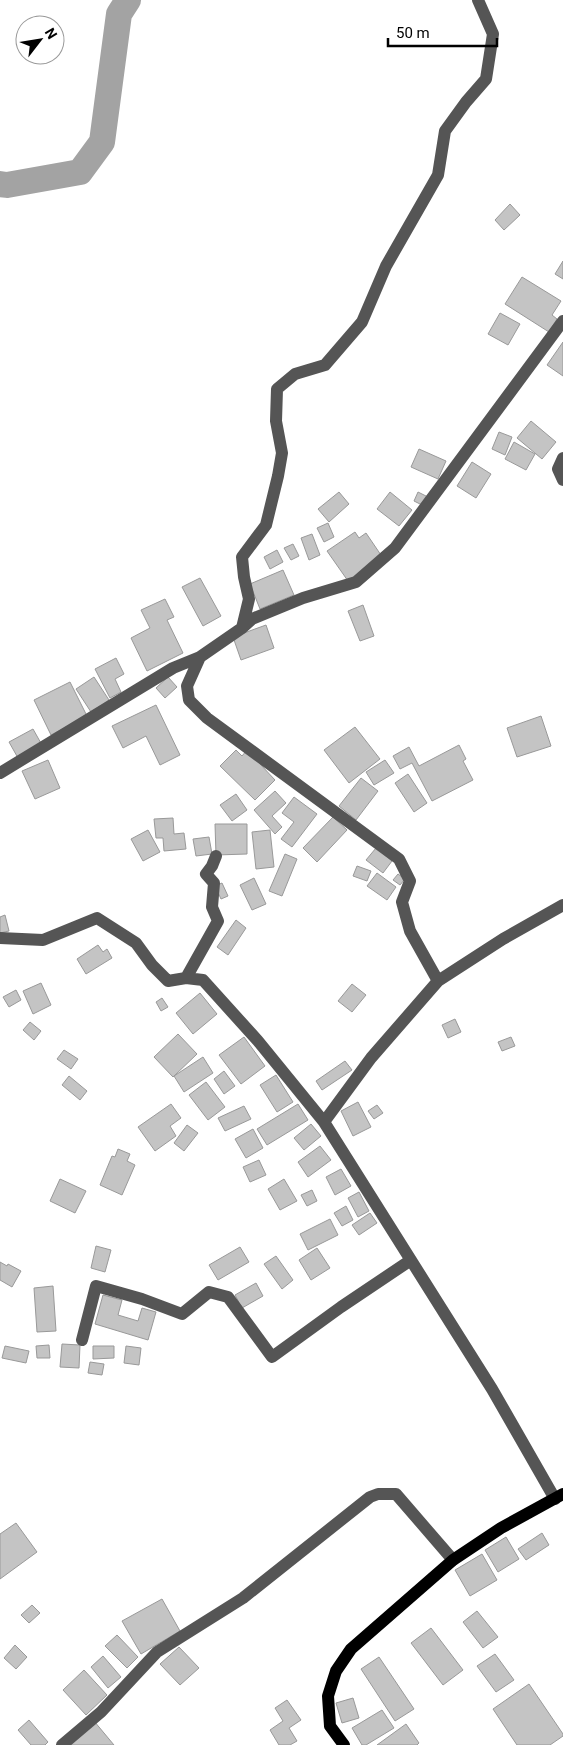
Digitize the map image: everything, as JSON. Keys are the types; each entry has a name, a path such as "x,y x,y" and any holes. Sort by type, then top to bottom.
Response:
{"main road":[{"path":"344,1745 330,1726 328,1696 336,1671 351,1649 453,1560 501,1528 559,1496"}],"street":[{"path":"242,628 249,599 242,557 266,525 282,453 276,421 277,389 295,374 325,365 362,322 386,266 438,175 445,131 486,79 493,34 478,0"},
{"path":"0,773 173,668 200,657 252,619 303,598 356,582 395,548 563,321"},
{"path":"563,458 558,469 563,480"},
{"path":"200,657 187,686 189,700 207,718 399,859 410,881 402,902 410,931 438,980"},
{"path":"186,978 218,922 212,907 214,883 206,874 216,856"},
{"path":"324,1122 370,1058 438,980 503,939 563,905"},
{"path":"0,938 43,940 97,918 136,943 152,965 168,981 186,978 203,980 258,1042 324,1122 559,1496"},
{"path":"82,1340 96,1286 142,1299 182,1314 209,1292 228,1297 272,1357 341,1307 411,1260"},
{"path":"62,1745 101,1712 157,1652 242,1598 370,1497 378,1494 396,1494 453,1560"}],"building":[{"path":"510,204 520,215 504,230 495,220"},
{"path":"563,261 563,279 555,274"},
{"path":"522,277 561,301 552,315 557,319 549,332 505,304"},
{"path":"500,313 520,324 508,345 488,334"},
{"path":"563,342 563,376 547,365"},
{"path":"531,421 556,442 542,459 517,438"},
{"path":"499,432 512,437 505,455 492,449"},
{"path":"514,442 535,454 526,470 505,459"},
{"path":"419,449 446,461 438,479 411,467"},
{"path":"472,462 491,474 476,498 457,486"},
{"path":"339,492 349,504 329,522 318,509"},
{"path":"390,492 412,510 399,526 377,509"},
{"path":"418,492 428,497 424,506 414,501"},
{"path":"328,523 334,537 324,542 317,528"},
{"path":"355,532 359,538 366,533 383,558 348,581 327,551"},
{"path":"312,534 320,555 309,560 301,538"},
{"path":"293,544 299,556 291,560 284,548"},
{"path":"277,550 283,562 270,569 264,557"},
{"path":"283,570 294,595 260,609 250,584"},
{"path":"200,578 221,616 203,626 182,587"},
{"path":"165,599 174,617 167,620 183,653 147,671 131,638 150,628 141,610"},
{"path":"363,605 374,636 360,641 348,611"},
{"path":"266,625 274,648 241,660 233,637"},
{"path":"116,658 124,674 115,679 121,692 110,698 95,669"},
{"path":"94,677 109,700 91,712 76,689"},
{"path":"168,677 177,687 165,698 156,688"},
{"path":"70,682 87,716 51,735 34,700"},
{"path":"156,705 180,755 160,765 146,736 123,748 112,726"},
{"path":"541,716 551,746 517,757 507,728"},
{"path":"355,727 380,759 349,783 324,750"},
{"path":"33,729 42,745 18,758 9,742"},
{"path":"459,745 466,759 463,761 473,780 432,801 412,763 400,769 393,756 409,747 419,766"},
{"path":"236,750 242,756 247,750 275,780 255,800 220,766"},
{"path":"48,760 60,788 35,799 22,771"},
{"path":"385,760 394,773 374,785 366,772"},
{"path":"408,774 427,803 414,812 395,783"},
{"path":"361,778 378,791 356,820 339,806"},
{"path":"275,791 286,803 272,816 282,827 275,834 254,810"},
{"path":"236,794 247,810 232,821 220,805"},
{"path":"294,797 317,814 292,847 281,839 294,822 282,813"},
{"path":"333,817 347,830 317,862 303,848"},
{"path":"173,818 174,834 184,833 186,849 164,851 163,838 156,838 154,819"},
{"path":"215,824 247,824 247,854 216,855"},
{"path":"148,830 160,852 143,861 131,839"},
{"path":"270,830 274,867 256,869 252,832"},
{"path":"209,837 212,854 196,856 193,839"},
{"path":"376,848 392,861 383,873 366,860"},
{"path":"285,854 297,859 282,896 269,891"},
{"path":"357,866 371,871 367,881 353,876"},
{"path":"377,873 396,887 387,900 367,886"},
{"path":"398,874 405,879 400,885 393,880"},
{"path":"254,878 266,904 252,910 240,885"},
{"path":"222,883 228,896 221,899 215,886"},
{"path":"5,915 9,931 0,933 0,917"},
{"path":"236,920 246,928 228,955 217,947"},
{"path":"98,945 103,952 107,949 112,958 86,974 77,959"},
{"path":"41,983 51,1005 33,1014 23,991"},
{"path":"352,984 366,995 352,1012 338,1001"},
{"path":"16,990 21,1000 9,1007 3,997"},
{"path":"200,993 217,1014 193,1034 176,1013"},
{"path":"162,998 168,1007 161,1011 156,1002"},
{"path":"455,1019 461,1032 448,1038 442,1025"},
{"path":"30,1022 41,1031 34,1040 23,1030"},
{"path":"178,1034 197,1054 173,1077 154,1057"},
{"path":"244,1037 265,1066 241,1084 219,1055"},
{"path":"511,1037 515,1046 502,1051 498,1042"},
{"path":"64,1050 78,1059 71,1069 57,1059"},
{"path":"203,1057 213,1073 184,1092 174,1076"},
{"path":"345,1061 352,1070 322,1090 316,1081"},
{"path":"224,1071 235,1086 224,1094 214,1079"},
{"path":"276,1075 293,1102 277,1112 260,1085"},
{"path":"69,1076 87,1091 80,1100 62,1085"},
{"path":"206,1082 225,1107 208,1120 189,1095"},
{"path":"358,1102 371,1127 353,1136 341,1111"},
{"path":"171,1104 181,1118 170,1126 176,1136 155,1151 138,1127"},
{"path":"298,1104 308,1120 267,1145 257,1129"},
{"path":"377,1105 383,1113 374,1119 368,1111"},
{"path":"244,1106 251,1119 225,1131 218,1118"},
{"path":"311,1124 321,1136 304,1150 294,1138"},
{"path":"187,1125 198,1133 184,1151 174,1143"},
{"path":"253,1129 263,1148 246,1158 235,1139"},
{"path":"320,1146 331,1160 308,1177 298,1162"},
{"path":"118,1149 130,1154 127,1161 135,1165 122,1195 100,1185 112,1156 115,1157"},
{"path":"259,1160 266,1175 250,1182 243,1167"},
{"path":"341,1169 351,1186 335,1195 326,1177"},
{"path":"60,1179 86,1191 75,1213 50,1201"},
{"path":"284,1179 297,1201 280,1210 268,1189"},
{"path":"312,1190 317,1201 307,1206 301,1195"},
{"path":"359,1192 369,1211 358,1217 348,1198"},
{"path":"346,1206 353,1220 342,1226 334,1213"},
{"path":"370,1213 377,1223 359,1235 352,1225"},
{"path":"330,1219 338,1235 308,1250 300,1234"},
{"path":"96,1246 111,1250 105,1272 91,1268"},
{"path":"240,1247 249,1262 218,1280 209,1265"},
{"path":"317,1248 330,1268 311,1280 299,1260"},
{"path":"276,1256 293,1280 282,1289 264,1264"},
{"path":"0,1262 21,1271 12,1287 0,1280"},
{"path":"256,1283 263,1296 242,1308 235,1295"},
{"path":"53,1286 56,1331 37,1332 34,1288"},
{"path":"103,1295 122,1300 118,1315 138,1321 142,1308 156,1312 148,1340 95,1324"},
{"path":"62,1344 80,1345 79,1368 60,1367"},
{"path":"49,1345 50,1358 37,1358 36,1346"},
{"path":"5,1346 29,1351 26,1363 2,1358"},
{"path":"93,1346 114,1346 114,1358 93,1359"},
{"path":"126,1346 141,1348 139,1365 124,1363"},
{"path":"90,1362 104,1364 102,1375 88,1373"},
{"path":"16,1523 37,1552 0,1579 0,1534"},
{"path":"542,1533 549,1545 526,1560 518,1549"},
{"path":"506,1537 519,1559 498,1572 485,1550"},
{"path":"482,1554 497,1580 470,1596 455,1570"},
{"path":"162,1599 180,1631 141,1654 122,1621"},
{"path":"32,1605 40,1613 29,1623 21,1615"},
{"path":"477,1611 498,1637 483,1648 463,1622"},
{"path":"431,1628 463,1670 443,1685 411,1643"},
{"path":"117,1635 138,1657 127,1668 105,1646"},
{"path":"15,1645 27,1657 16,1669 4,1658"},
{"path":"179,1647 199,1668 180,1685 160,1664"},
{"path":"495,1654 514,1680 496,1692 477,1666"},
{"path":"103,1656 121,1677 108,1688 91,1667"},
{"path":"379,1657 414,1709 395,1721 361,1669"},
{"path":"84,1670 107,1695 86,1715 63,1690"},
{"path":"529,1684 563,1734 563,1736 550,1745 517,1745 493,1709"},
{"path":"353,1698 359,1718 342,1723 336,1703"},
{"path":"287,1700 301,1720 289,1728 297,1741 290,1745 279,1745 270,1730 283,1721 275,1708"},
{"path":"382,1710 394,1728 366,1745 362,1745 352,1728"},
{"path":"29,1720 48,1742 45,1745 31,1745 18,1730"},
{"path":"94,1721 114,1745 66,1745"},
{"path":"406,1724 419,1743 417,1745 377,1745"}],"waterway":[{"path":"0,184 7,185 80,172 102,142 119,14 128,0"}]}
